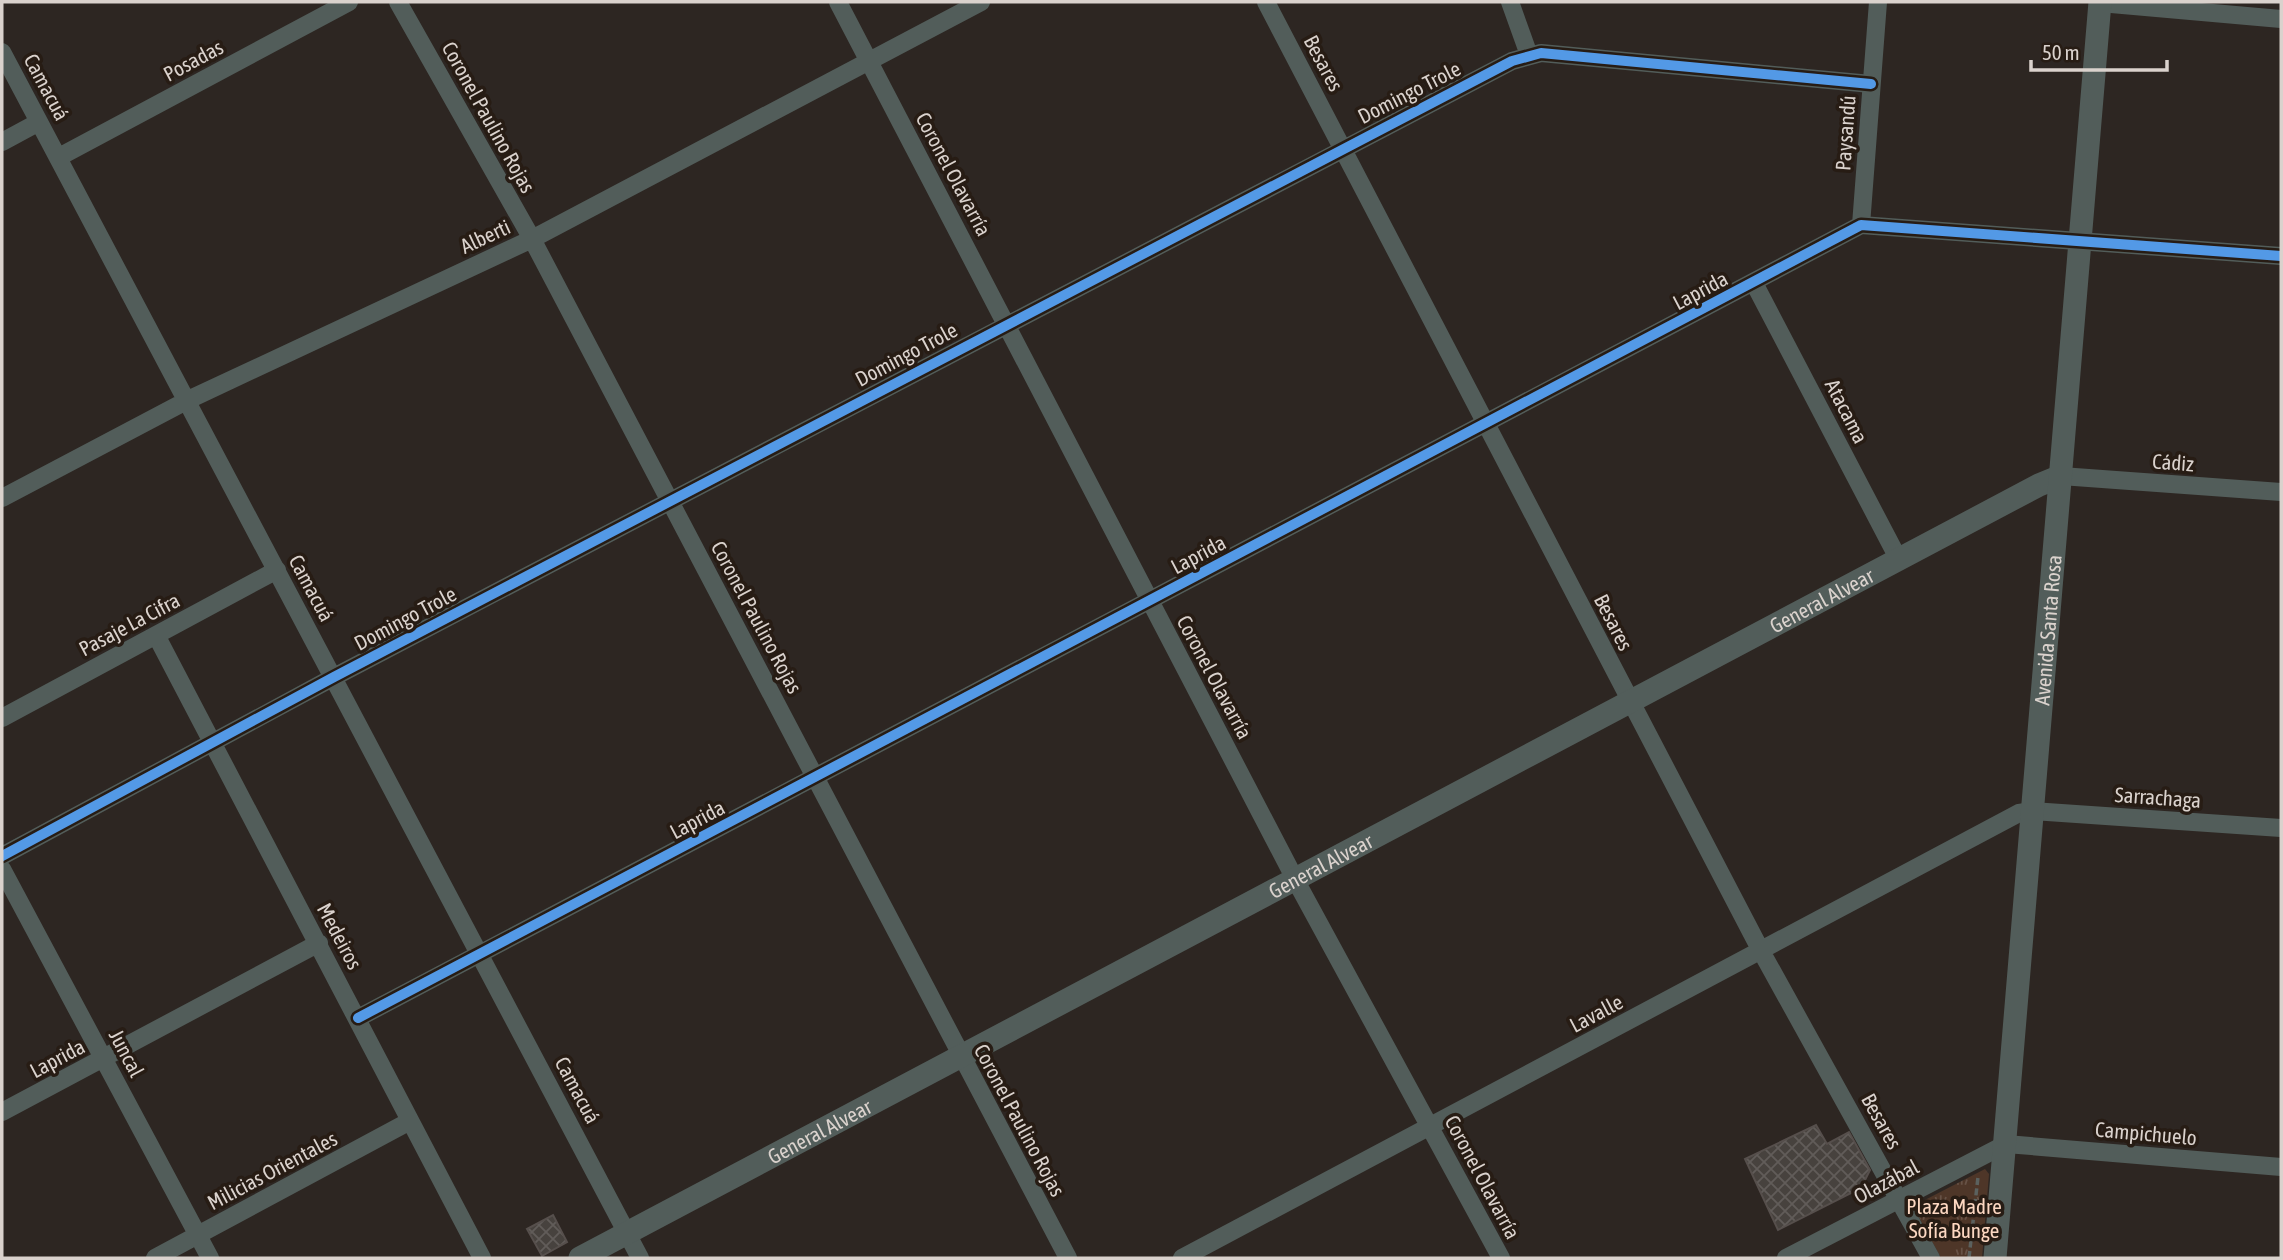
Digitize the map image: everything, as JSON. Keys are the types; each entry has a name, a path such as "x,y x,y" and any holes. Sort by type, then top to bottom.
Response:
{"street":[{"name":"Posadas","path":"59,158 349,2"},
{"name":"Coronel Paulino Rojas","path":"398,2 532,239 1068,1258"},
{"name":"Coronel Olavarría","path":"838,2 1296,881 1501,1258"},
{"name":"Alberti","path":"2,498 188,400 532,239 981,2"},
{"name":"Besares","path":"1266,2 1761,951 1931,1258"},
{"path":"1510,2 1529,55"},
{"name":"Paysandú","path":"1861,225 1878,2"},
{"path":"2100,2 2281,19"},
{"name":"Avenida Santa Rosa","path":"1995,1258 2100,2"},
{"name":"Camacuá","path":"2,52 482,954 640,1258"},
{"name":"Domingo Trole","path":"2,856 334,677 1006,323 1342,147 1529,55 1541,53 1871,84"},
{"path":"2,142 39,122"},
{"path":"1861,225 2281,256"},
{"name":"Laprida","path":"358,1018 1861,225"},
{"name":"Atacama","path":"1754,283 1899,560"},
{"name":"Cádiz","path":"2062,477 2281,492"},
{"name":"General Alvear","path":"580,1258 1631,704 2039,485 2062,477"},
{"name":"Pasaje La Cifra","path":"2,718 277,570"},
{"name":"Medeiros","path":"156,635 482,1258"},
{"name":"Sarrachaga","path":"2032,811 2281,828"},
{"name":"Lavalle","path":"1182,1258 2009,817 2032,811"},
{"name":"Juncal","path":"2,869 211,1258"},
{"name":"Laprida","path":"2,1112 319,943"},
{"name":"Milicias Orientales","path":"155,1258 410,1121"},
{"name":"Olazábal","path":"1786,1258 2006,1144"},
{"name":"Campichuelo","path":"2006,1144 2281,1167"}],"path":[{"path":"1969,1258 1980,1156"}],"green space":[{"name":"Plaza Madre Sofía Bunge","path":"1985,1169 1989,1174 1982,1258 1941,1258 1916,1212 1921,1202"}],"building":[{"path":"1816,1125 1827,1144 1849,1132 1870,1170 1861,1188 1778,1230 1745,1159"},
{"path":"553,1215 567,1242 542,1256 527,1229"}],"cycle path":[{"path":"2,856 334,677 1512,61 1541,53 1871,84"},
{"path":"358,1018 1861,225 2281,256"}]}
